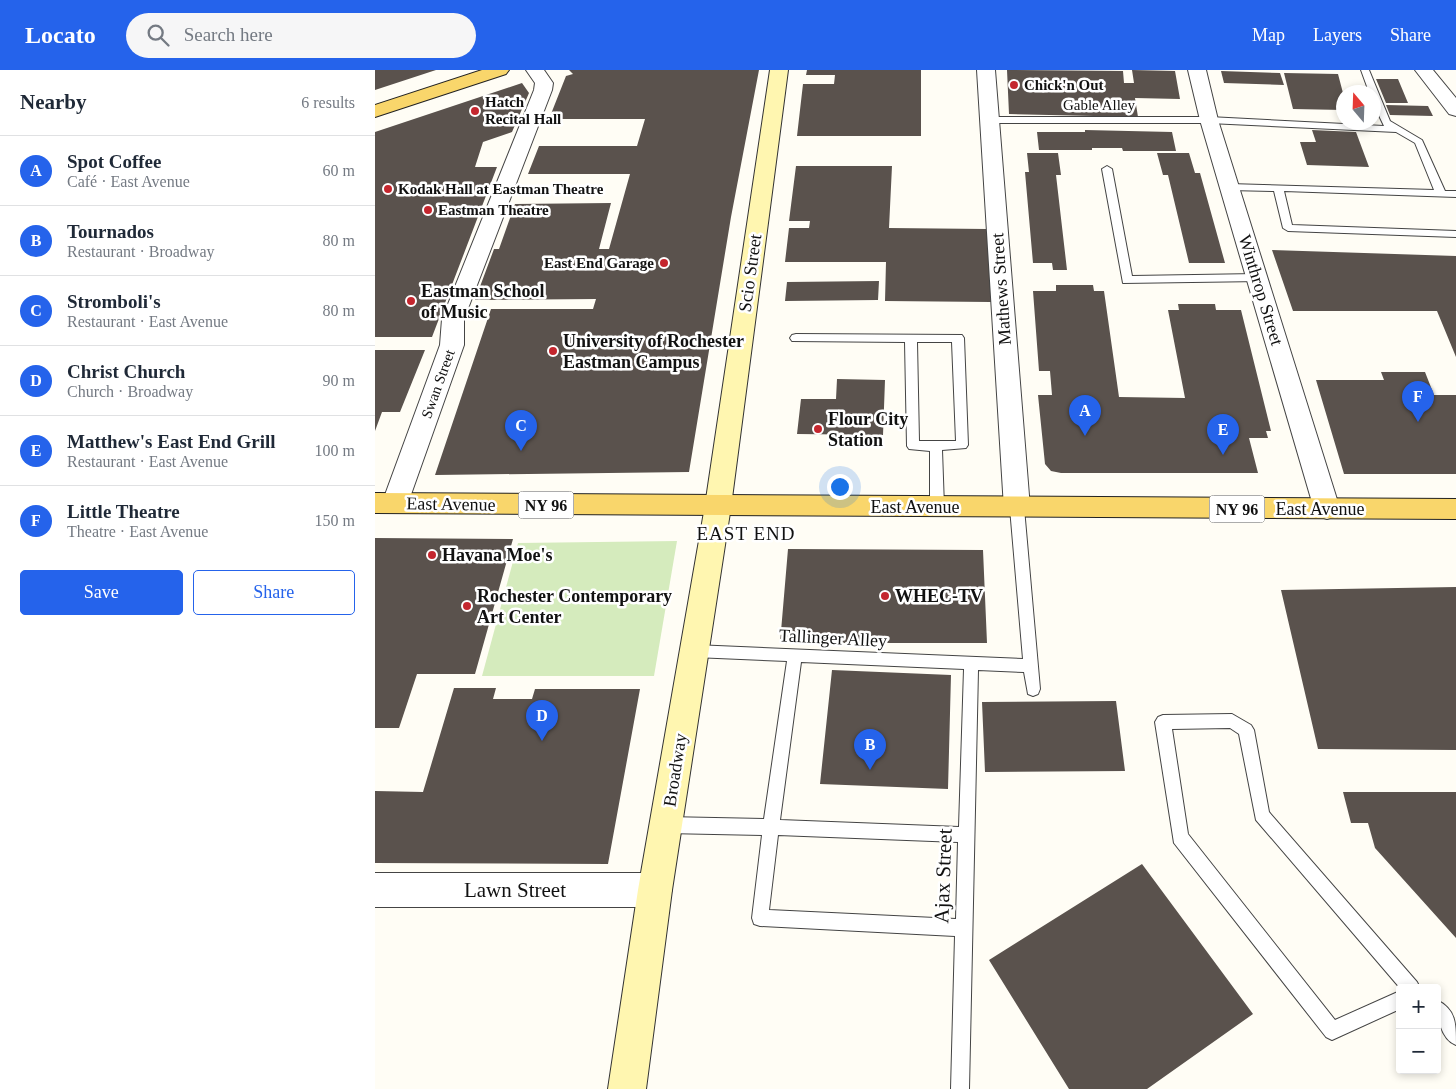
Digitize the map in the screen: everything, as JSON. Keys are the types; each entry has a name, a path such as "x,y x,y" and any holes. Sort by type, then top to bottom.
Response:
{"main road":[{"path":"375,111 500,70"},
{"name":"East Avenue","path":"385,503 1456,509"}],"street":[{"name":"Swan Street","path":"385,503 452,345 453,319 543,90 544,83 535,70"},
{"name":"Scio Street","path":"718,506 779,70"},
{"name":"Mathews Street","path":"986,70 1017,508"},
{"name":"Winthrop Street","path":"1197,70 1209,120 1327,509"},
{"path":"1424,70 1456,110"},
{"name":"Broadway","path":"627,1089 633,1035 655,890 718,506"},
{"name":"Lawn Street","path":"375,890 655,890"},
{"name":"Broadway","path":"633,1035 640,1089"}],"lane":[{"path":"1365,70 1386,123 1419,142 1441,194"},
{"name":"Gable Alley","path":"989,120 1209,120 1396,129"},
{"path":"1107,169 1127,280 1257,278"},
{"path":"1229,186 1456,194"},
{"path":"1279,188 1288,228 1456,234"},
{"path":"796,338 911,338 959,338 962,446 913,446 911,338"},
{"path":"936,446 937,507"},
{"path":"1017,508 1033,689"},
{"name":"Tallinger Alley","path":"694,651 1031,666"},
{"path":"795,655 760,918 964,928"},
{"name":"Ajax Street","path":"959,1089 971,664"},
{"path":"1396,1002 1332,1031 1179,836 1163,722 1232,722 1246,730 1262,815 1408,984"},
{"path":"666,825 771,826 966,835"},
{"path":"1441,1012 1446,1015 1456,1036"}],"green space":[{"path":"677,541 654,676 482,676 518,543"}],"building":[{"path":"375,70 436,70 375,90"},
{"name":"East End Garage","path":"569,70 759,70 731,217 689,472 435,475 491,309 593,309 596,299 475,300 494,249 499,249 515,204 611,203 599,249 609,249 630,174 528,174 539,146 637,146 645,119 549,119 566,76 573,74"},
{"path":"807,70 921,70 921,136 797,136 803,84 834,84 835,75 806,75"},
{"path":"1007,70 1123,71 1124,83 1134,83 1132,70 1175,71 1180,99 1135,98 1138,117 1009,114"},
{"path":"1221,71 1280,73 1284,85 1224,83"},
{"path":"1284,73 1338,74 1341,85 1336,85 1336,110 1293,109"},
{"path":"1376,79 1398,79 1408,103 1386,103 1381,91 1381,85 1378,85"},
{"path":"522,83 529,93 512,132 483,142 475,167 497,167 432,337 375,337 375,132"},
{"path":"1386,105 1428,106 1433,116 1390,115"},
{"path":"1085,130 1172,132 1176,151 1123,151 1122,148 1039,150 1037,132 1085,132"},
{"path":"1312,130 1356,132 1369,167 1307,165 1300,142 1316,142"},
{"path":"1027,153 1058,153 1061,175 1056,175 1067,270 1053,270 1052,263 1033,263 1025,172 1029,172"},
{"path":"1157,153 1189,153 1195,173 1200,173 1225,263 1189,263 1168,175 1163,175"},
{"path":"796,166 892,166 889,228 987,229 991,302 885,301 886,262 785,262 789,228 809,228 810,221 789,221"},
{"path":"1272,250 1456,256 1456,357 1437,311 1293,311"},
{"path":"879,281 878,300 785,301 787,282"},
{"path":"1056,285 1093,285 1094,291 1104,291 1119,397 1185,398 1168,310 1179,310 1178,304 1215,304 1216,310 1241,310 1271,431 1266,431 1268,438 1249,438 1258,473 1061,473 1051,471 1045,464 1038,395 1052,395 1050,371 1039,371 1033,291 1056,291"},
{"path":"375,350 425,350 400,412 382,412 375,431"},
{"path":"1381,372 1425,372 1434,395 1456,395 1456,474 1344,474 1316,380 1384,380"},
{"path":"837,379 885,380 883,435 797,434 801,399 836,399"},
{"path":"375,538 513,539 475,674 417,674 399,728 375,728"},
{"name":"WHEC-TV","path":"788,549 983,550 987,643 780,643"},
{"path":"1456,587 1456,750 1318,749 1281,590"},
{"path":"832,670 951,675 948,789 820,784"},
{"path":"454,688 496,688 493,699 532,699 535,689 640,689 608,864 375,863 375,791 423,792"},
{"path":"1116,701 1125,771 985,772 982,702"},
{"path":"1343,792 1456,792 1456,938 1375,848 1368,823 1351,823"},
{"path":"1142,864 1253,1014 1147,1089 1069,1089 989,960"}],"place":[{"name":"Chick'n Out","path":"1014,85"},
{"name":"Hatch Recital Hall","path":"475,111"},
{"name":"Kodak Hall at Eastman Theatre","path":"388,189"},
{"name":"Eastman Theatre","path":"428,210"},
{"name":"East End Garage","path":"664,263"},
{"name":"Eastman School of Music","path":"411,301"},
{"name":"University of Rochester Eastman Campus","path":"553,351"},
{"name":"Little Theatre","path":"1418,422"},
{"name":"Flour City Station","path":"818,429"},
{"name":"Spot Coffee","path":"1085,436"},
{"name":"Stromboli's","path":"521,451"},
{"name":"Matthew's East End Grill","path":"1223,455"},
{"name":"Havana Moe's","path":"432,555"},
{"name":"WHEC-TV","path":"885,596"},
{"name":"Rochester Contemporary Art Center","path":"467,606"},
{"name":"Christ Church","path":"542,741"},
{"name":"Tournados","path":"870,770"}],"district":[{"name":"EAST END","path":"746,533"}]}
